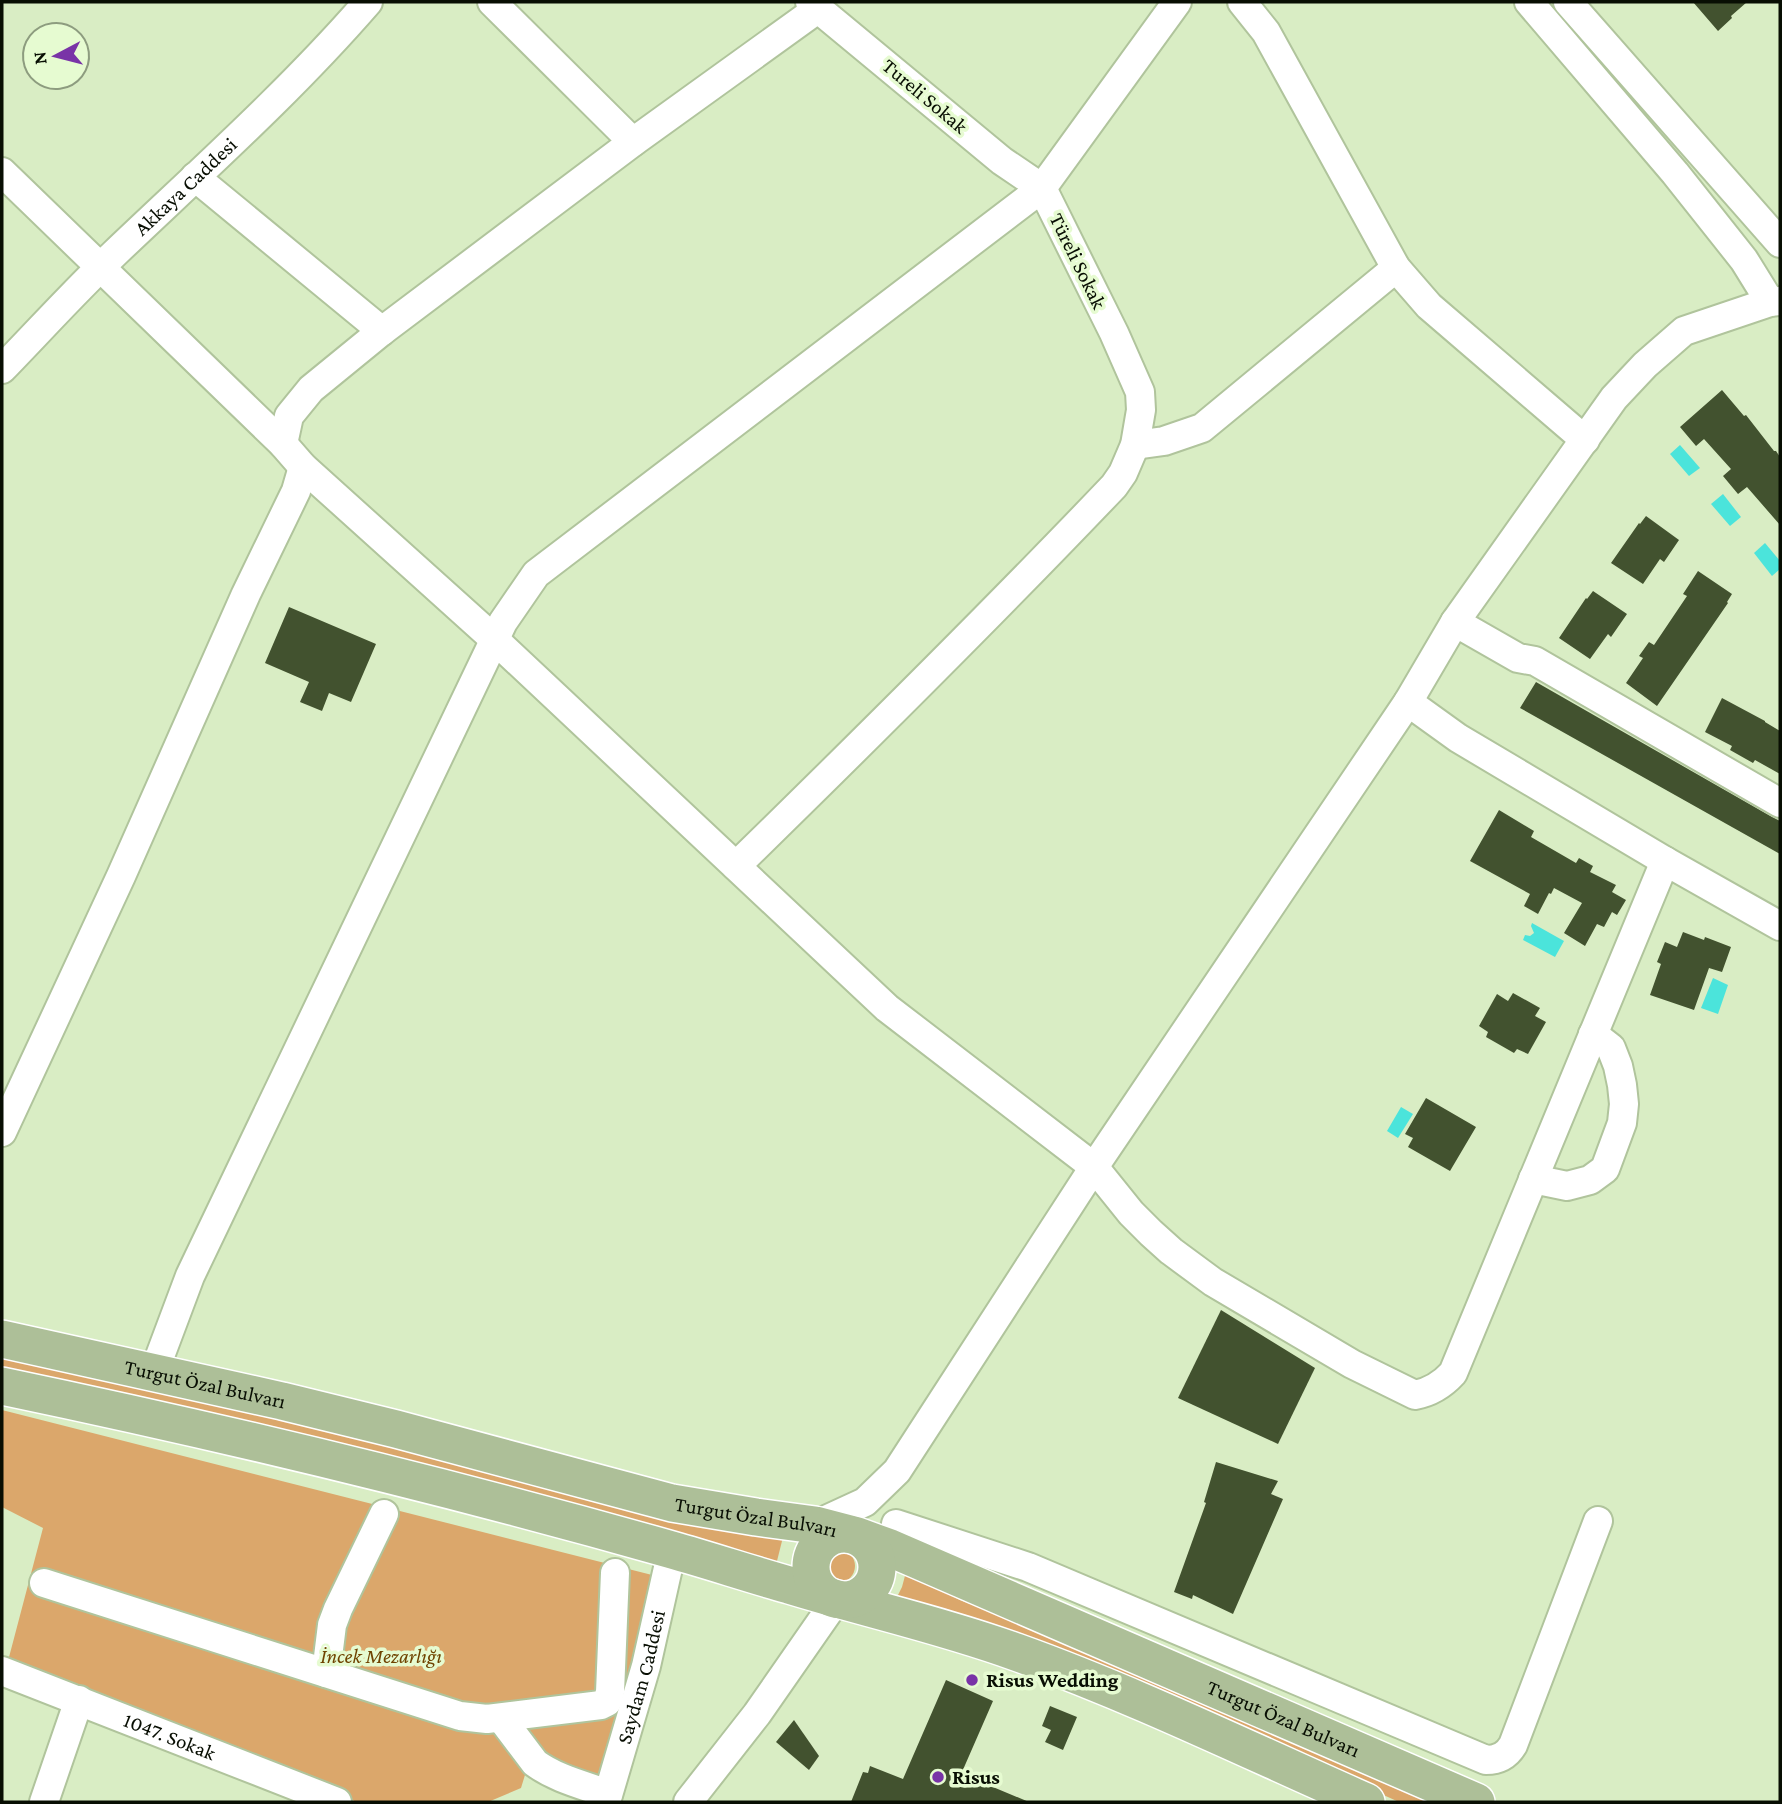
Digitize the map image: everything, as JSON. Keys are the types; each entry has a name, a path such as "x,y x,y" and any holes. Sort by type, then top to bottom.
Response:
{"main road":[{"name":"Turgut Özal Bulvarı","path":"2,1339 282,1401 672,1503 881,1536 1476,1802"},
{"name":"Turgut Özal Bulvarı","path":"2,1385 387,1473 672,1550 945,1629 1013,1651 1112,1689 1315,1792 1366,1802"},
{"path":"846,1533 881,1536 867,1542 874,1551 877,1572 874,1583 867,1591 848,1600 827,1595 819,1588 811,1569 812,1558 825,1540 846,1533"}],"street":[{"name":"Akkaya Caddesi","path":"2,369 334,40 368,2"},
{"path":"492,2 633,142"},
{"path":"154,1372 190,1276 494,639 536,574 1042,188 1177,2"},
{"path":"1242,2 1266,32 1396,268 1429,306 1586,440"},
{"path":"816,1525 865,1502 897,1471 1094,1167 1408,702 1455,622 1614,398 1684,331 1775,302 1675,173 1529,2"},
{"path":"1567,2 1780,243"},
{"path":"283,444 289,416 311,389 382,331 814,5"},
{"name":"Tureli Sokak","path":"814,5 1002,161 1042,188"},
{"path":"2,172 283,444 303,467 494,639 887,1007 1094,1167 1130,1213 1191,1267 1352,1364 1415,1395 1434,1389 1453,1373 1665,861"},
{"path":"195,177 382,331"},
{"name":"Türeli Sokak","path":"736,866 1037,567 1114,486 1123,473 1135,446 1141,410 1140,393 1114,333 1042,188"},
{"path":"1135,446 1164,441 1202,428 1396,268"},
{"path":"2,1132 121,876 246,594 296,492 303,467"},
{"path":"1455,622 1518,659 1535,661 1780,803"},
{"path":"1408,702 1458,738 1780,926"},
{"path":"1533,1179 1567,1186 1590,1180 1605,1169 1622,1123 1624,1104 1618,1066 1611,1048 1593,1034"},
{"path":"897,1471 881,1536 1028,1567 1486,1760 1505,1756 1513,1745 1598,1521"},
{"path":"326,1673 330,1634 338,1608 384,1514"},
{"name":"Saydam Caddesi","path":"607,1798 646,1666 672,1550"},
{"path":"44,1583 474,1719 500,1718 607,1702 610,1692 615,1573"},
{"path":"688,1802 757,1714 837,1599"},
{"name":"1047. Sokak","path":"2,1671 337,1802"},
{"path":"44,1802 79,1700"},
{"path":"500,1718 543,1769 607,1798"}],"green space":[{"path":"2,1355 783,1537 775,1569 709,1543 647,1524 369,1450 2,1368"},
{"name":"İncek Mezarlığı","path":"2,1410 656,1576 602,1781 532,1752 521,1788 488,1802 357,1802 8,1661 43,1528 2,1507"},
{"path":"838,1549 850,1554 855,1566 850,1578 838,1583 826,1578 821,1566 826,1554"},
{"path":"906,1572 960,1600 1105,1656 1430,1802 1399,1802 1095,1665 893,1605"}],"water":[{"path":"1680,445 1700,468 1689,476 1670,454"},
{"path":"1723,494 1741,517 1730,526 1711,504"},
{"path":"1765,543 1780,561 1780,569 1772,576 1754,553"},
{"path":"1532,923 1564,941 1555,957 1523,940 1525,935 1534,933"},
{"path":"1713,978 1728,985 1718,1014 1701,1008"},
{"path":"1401,1107 1413,1114 1398,1138 1387,1131"}],"building":[{"path":"1693,2 1747,2 1718,31"},
{"path":"1722,390 1780,457 1780,525 1747,487 1738,494 1723,476 1731,469 1704,439 1696,446 1680,427"},
{"path":"1646,516 1679,540 1664,562 1660,559 1643,584 1611,563"},
{"path":"1698,571 1732,594 1657,706 1626,683 1643,658 1639,656 1649,642 1654,645 1687,596 1683,594"},
{"path":"1593,591 1627,614 1611,637 1608,634 1590,659 1559,638"},
{"path":"289,607 376,644 351,702 329,693 322,711 300,702 309,682 265,663"},
{"path":"1536,682 1780,821 1780,854 1520,708"},
{"path":"1722,698 1780,731 1780,774 1755,760 1753,763 1730,750 1732,746 1705,732"},
{"path":"1499,810 1534,831 1531,837 1576,863 1579,858 1593,866 1590,872 1616,885 1612,892 1626,900 1617,915 1612,912 1604,927 1597,924 1585,946 1564,933 1582,903 1554,888 1538,914 1524,906 1530,894 1470,861"},
{"path":"1683,932 1731,947 1722,972 1709,968 1694,1010 1650,995 1661,964 1657,962 1665,942 1677,947"},
{"path":"1513,993 1540,1008 1535,1016 1546,1022 1528,1054 1517,1049 1514,1053 1486,1037 1488,1032 1479,1026 1497,994 1508,1001"},
{"path":"1426,1098 1476,1127 1450,1171 1408,1147 1413,1138 1405,1134"},
{"path":"1221,1310 1315,1368 1278,1444 1178,1398"},
{"path":"1216,1462 1278,1481 1271,1494 1283,1499 1233,1614 1193,1595 1192,1599 1174,1592 1206,1503 1204,1502"},
{"path":"946,1680 993,1701 962,1772 1029,1802 851,1802 863,1772 868,1773 870,1766 903,1779"},
{"path":"1050,1706 1077,1717 1063,1750 1045,1742 1051,1730 1042,1726"},
{"path":"794,1720 819,1756 809,1770 776,1742"}],"place":[{"name":"Risus Wedding","path":"972,1680"},
{"name":"Risus","path":"938,1777"}]}
